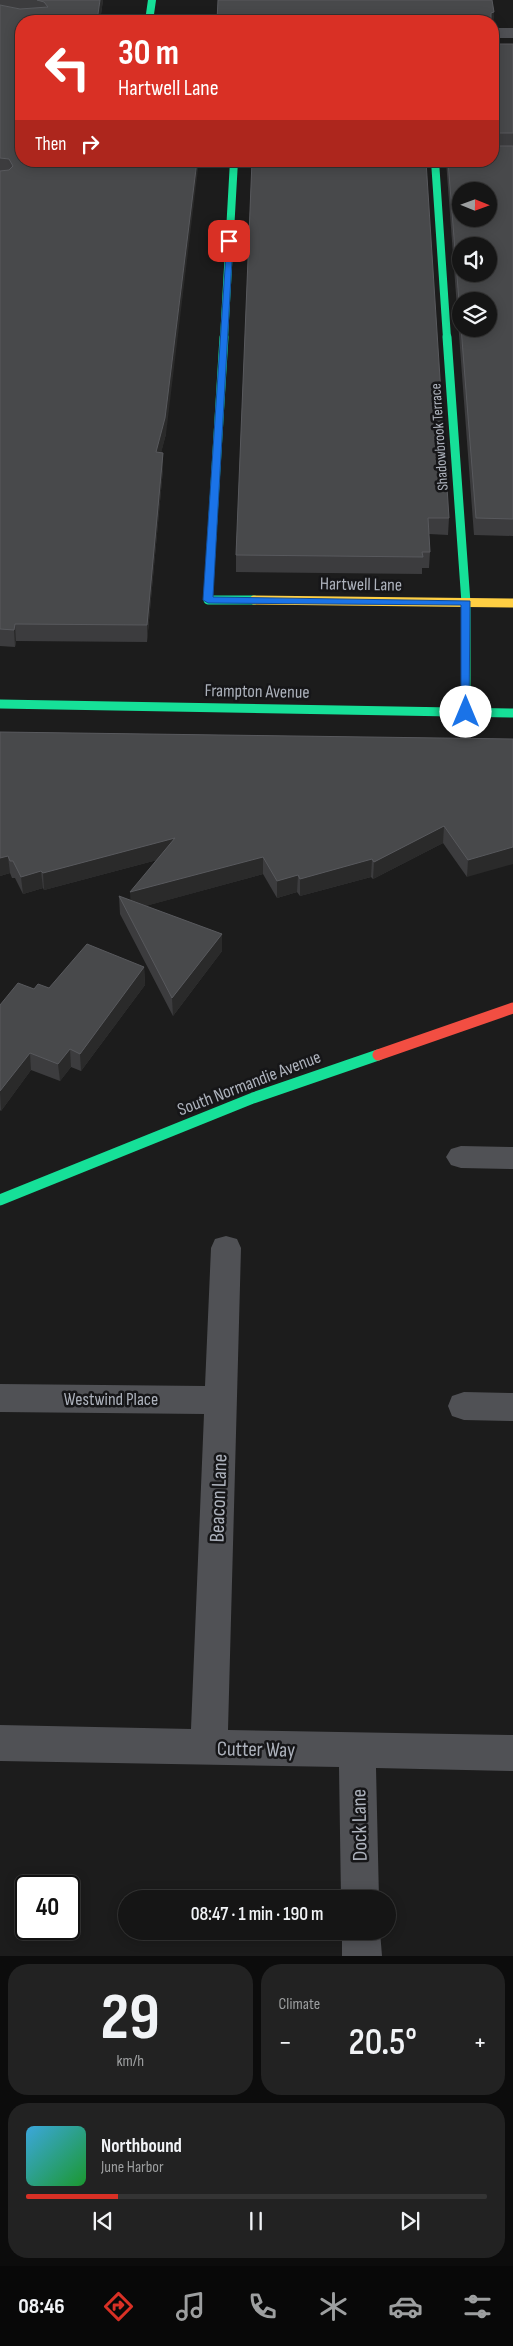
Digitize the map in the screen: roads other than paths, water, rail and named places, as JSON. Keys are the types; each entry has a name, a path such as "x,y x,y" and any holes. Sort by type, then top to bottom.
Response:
{"street":[{"path":"150,15 152,0"},
{"path":"499,33 513,33"},
{"name":"Hartwell Lane","path":"234,167 208,600 513,603"},
{"name":"Shadowbrook Terrace","path":"435,167 466,603 466,712"},
{"name":"Frampton Avenue","path":"0,704 513,713"},
{"name":"South Normandie Avenue","path":"0,1200 253,1098 513,1008"},
{"path":"461,1157 513,1158"},
{"name":"Beacon Lane","path":"210,1748 226,1248"},
{"name":"Westwind Place","path":"0,1398 221,1400"},
{"path":"464,1406 513,1407"},
{"name":"Cutter Way","path":"0,1743 513,1753"},
{"name":"Dock Lane","path":"357,1751 360,1890"},
{"path":"361,1940 362,1956"}]}
